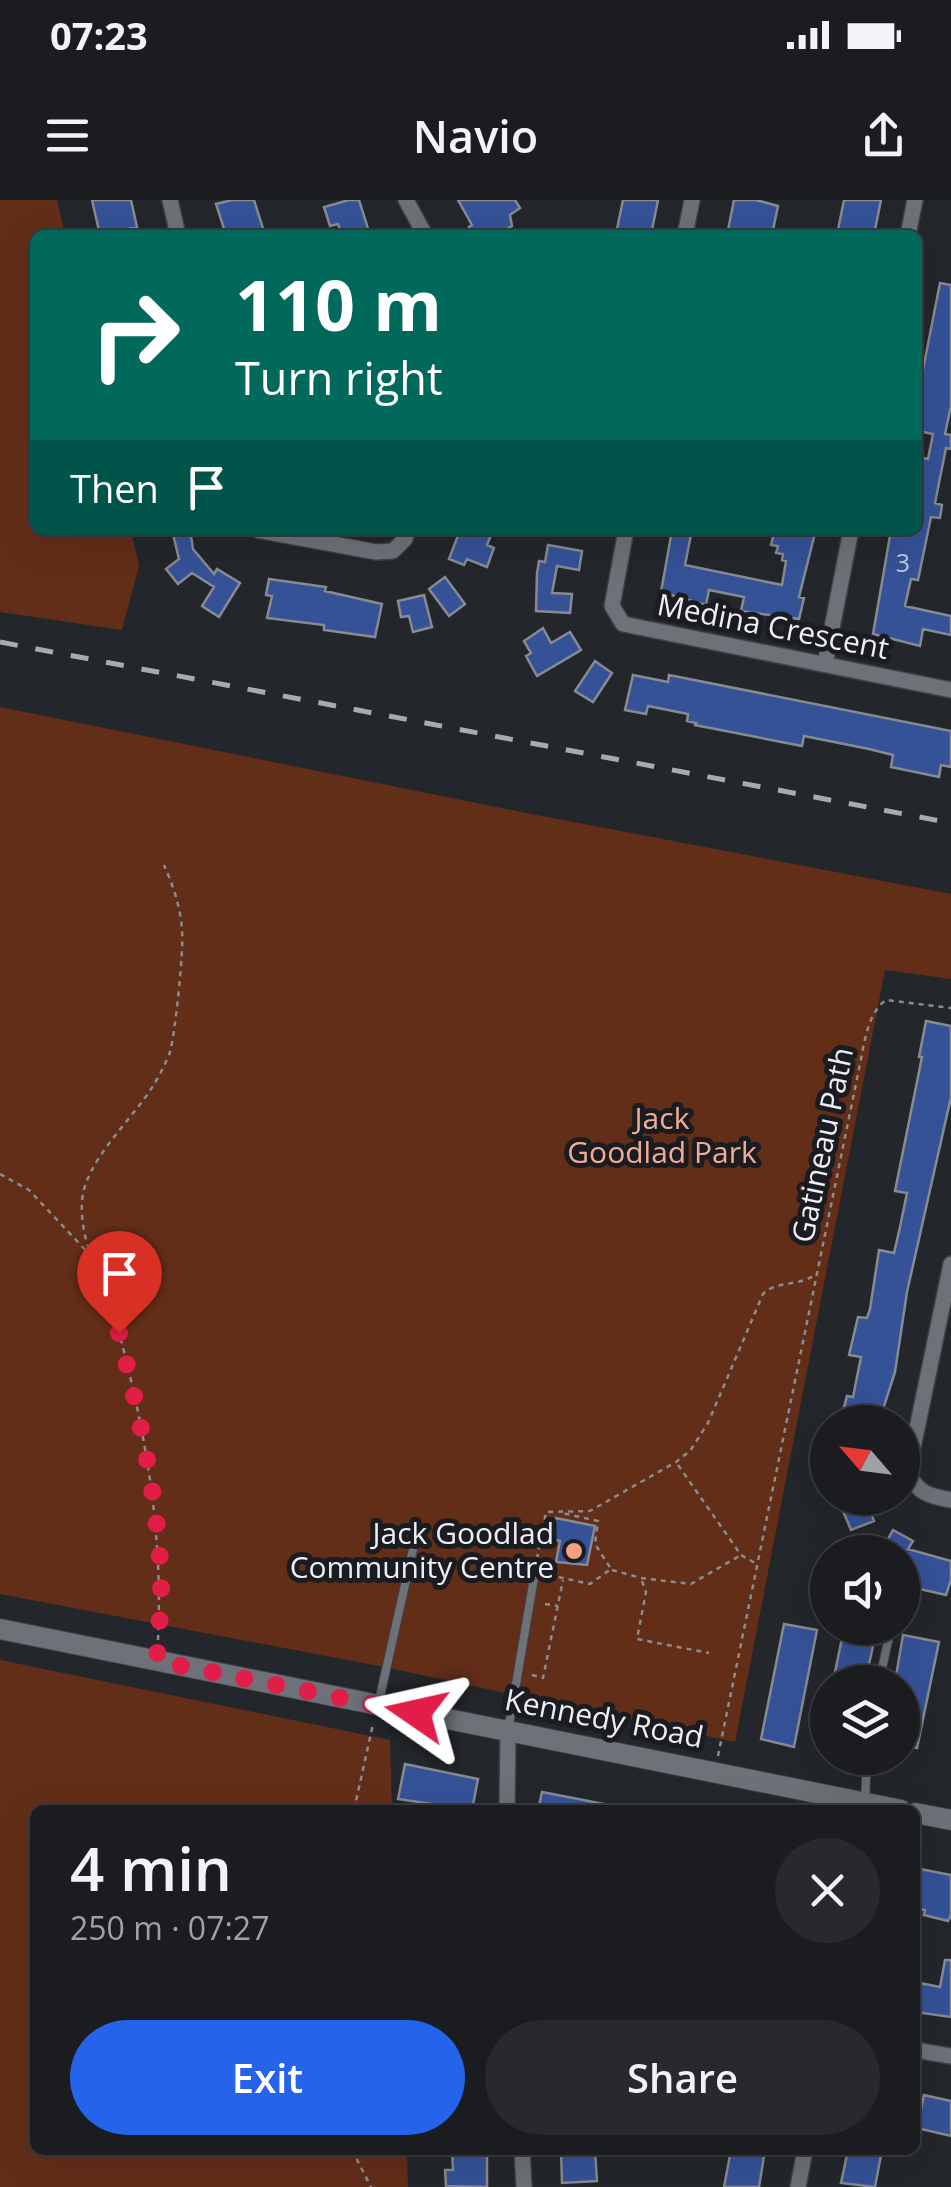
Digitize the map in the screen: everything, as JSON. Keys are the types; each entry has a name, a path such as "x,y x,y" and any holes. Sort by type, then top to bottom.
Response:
{"main road":[{"name":"Kennedy Road","path":"0,1630 157,1661 376,1715 508,1731 876,1805"},
{"path":"920,1814 951,1820"}],"street":[{"path":"170,200 177,230"},
{"path":"406,200 422,230"},
{"path":"686,230 692,200"},
{"path":"909,230 915,200"},
{"path":"284,535 376,552 393,551 406,535"},
{"name":"Medina Crescent","path":"625,535 612,606 624,624 951,690"},
{"path":"825,664 849,535"},
{"path":"951,1264 908,1472 914,1486 928,1496 951,1500"},
{"path":"507,1805 508,1731"},
{"path":"920,2051 951,2056"},
{"path":"522,2155 524,2187"},
{"path":"798,2187 804,2155"}],"lane":[{"path":"376,1715 413,1549"},
{"path":"508,1731 535,1572"},
{"path":"865,1803 866,1775"}],"path":[{"path":"157,1661 161,1578 140,1415 119,1333 84,1228 85,1186 93,1169 152,1087 170,1050 182,932 164,865"},
{"name":"Gatineau Path","path":"562,1512 590,1512 676,1462 693,1446 708,1423 763,1294 773,1287 804,1282 817,1273 862,1056 876,1008 882,1001 891,1000 951,1008"},
{"path":"0,1174 29,1190 92,1257"},
{"path":"715,1772 817,1273"},
{"path":"676,1462 741,1555 757,1564"},
{"path":"611,1569 590,1584 535,1572 545,1514 562,1512 598,1521 596,1544 611,1569 641,1578 691,1584 741,1555"},
{"path":"530,1675 544,1678 563,1578"},
{"path":"641,1578 646,1591 636,1638 709,1653"},
{"path":"545,1604 558,1606"},
{"path":"355,1805 376,1715"},
{"path":"354,2155 370,2187"}],"green space":[{"path":"0,200 57,200 64,230 30,230 30,535 132,535 139,566 122,630 0,612"},
{"name":"Jack Goodlad Park","path":"0,707 951,894 951,979 885,970 735,1742 384,1667 0,1594"},
{"path":"0,1660 390,1740 392,1805 30,1805 30,2155 407,2155 408,2187 0,2187"}],"building":[{"path":"92,200 131,200 137,227 99,230"},
{"path":"254,200 263,230 224,230 216,204"},
{"path":"359,200 368,230 330,226 324,207"},
{"path":"458,200 515,200 520,208 510,215 512,226 505,230 470,230 472,225"},
{"path":"623,200 658,200 652,230 617,229"},
{"path":"734,200 778,206 773,230 728,230"},
{"path":"844,200 881,200 875,230 838,230"},
{"path":"940,283 951,285 951,406 945,434 951,435 951,449 946,448 935,503 942,505 940,518 931,517 918,580 911,579 905,606 951,616 951,635 923,629 920,646 873,634 890,535 922,535 922,458 928,459 933,434 922,432 922,375"},
{"path":"173,535 191,535 193,549 214,574 217,569 240,583 219,617 202,606 214,587 192,573 178,584 166,569 179,559"},
{"path":"458,535 491,535 487,545 494,548 487,567 467,559 464,565 449,559"},
{"path":"671,535 691,535 685,565 782,585 786,561 782,560 783,554 776,553 778,546 771,545 774,535 814,535 799,597 804,598 799,619 741,611 744,597 709,590 706,605 661,592"},
{"path":"548,545 582,551 579,570 557,566 552,593 572,594 570,613 536,611 539,561 545,562"},
{"path":"445,577 465,604 449,616 429,589"},
{"path":"269,579 326,587 325,591 382,604 375,637 267,618 272,596 266,595"},
{"path":"424,595 432,627 413,632 409,616 401,617 398,601"},
{"path":"543,628 551,643 570,632 581,650 537,676 526,656 531,653 524,641"},
{"path":"595,661 612,673 593,702 575,691"},
{"path":"633,675 668,682 669,675 951,731 951,767 941,765 939,777 891,767 893,755 869,749 804,736 802,746 695,725 687,721 688,714 648,706 646,714 625,710"},
{"path":"926,1021 951,1026 951,1097 907,1292 895,1372 884,1405 845,1405 847,1396 853,1397 861,1357 849,1355 858,1317 867,1318 870,1309 879,1250 894,1253 900,1227 907,1193 895,1191"},
{"path":"845,1515 872,1515 874,1521 851,1530"},
{"name":"Jack Goodlad Community Centre","path":"556,1518 595,1526 587,1565 556,1562 560,1541 552,1539"},
{"path":"920,1552 951,1561 946,1595 920,1589"},
{"path":"784,1624 810,1629 810,1645 814,1645 794,1747 761,1739"},
{"path":"920,1638 939,1642 920,1734 920,1665 898,1665 901,1645 920,1645"},
{"path":"841,1645 873,1645 869,1665 836,1665"},
{"path":"405,1764 478,1779 473,1805 398,1799"},
{"path":"542,1792 604,1804 604,1805 539,1805"},
{"path":"920,1869 951,1875 948,1921 924,1915 925,1910 920,1909"},
{"path":"945,1960 951,1960 951,2017 920,2013 920,1983 940,1987"},
{"path":"924,2095 951,2101 951,2136 920,2129"},
{"path":"452,2155 487,2155 487,2187 446,2186 445,2170 453,2170"},
{"path":"561,2155 595,2155 597,2181 562,2183"},
{"path":"730,2155 764,2155 759,2187 724,2187"},
{"path":"847,2155 881,2155 875,2187 841,2183"}],"railway":[{"path":"0,642 951,823"}],"place":[{"name":"Jack Goodlad Community Centre","path":"574,1551"}],"route":[{"path":"119,1333 140,1415 154,1498 161,1578 157,1661 416,1713"}]}
